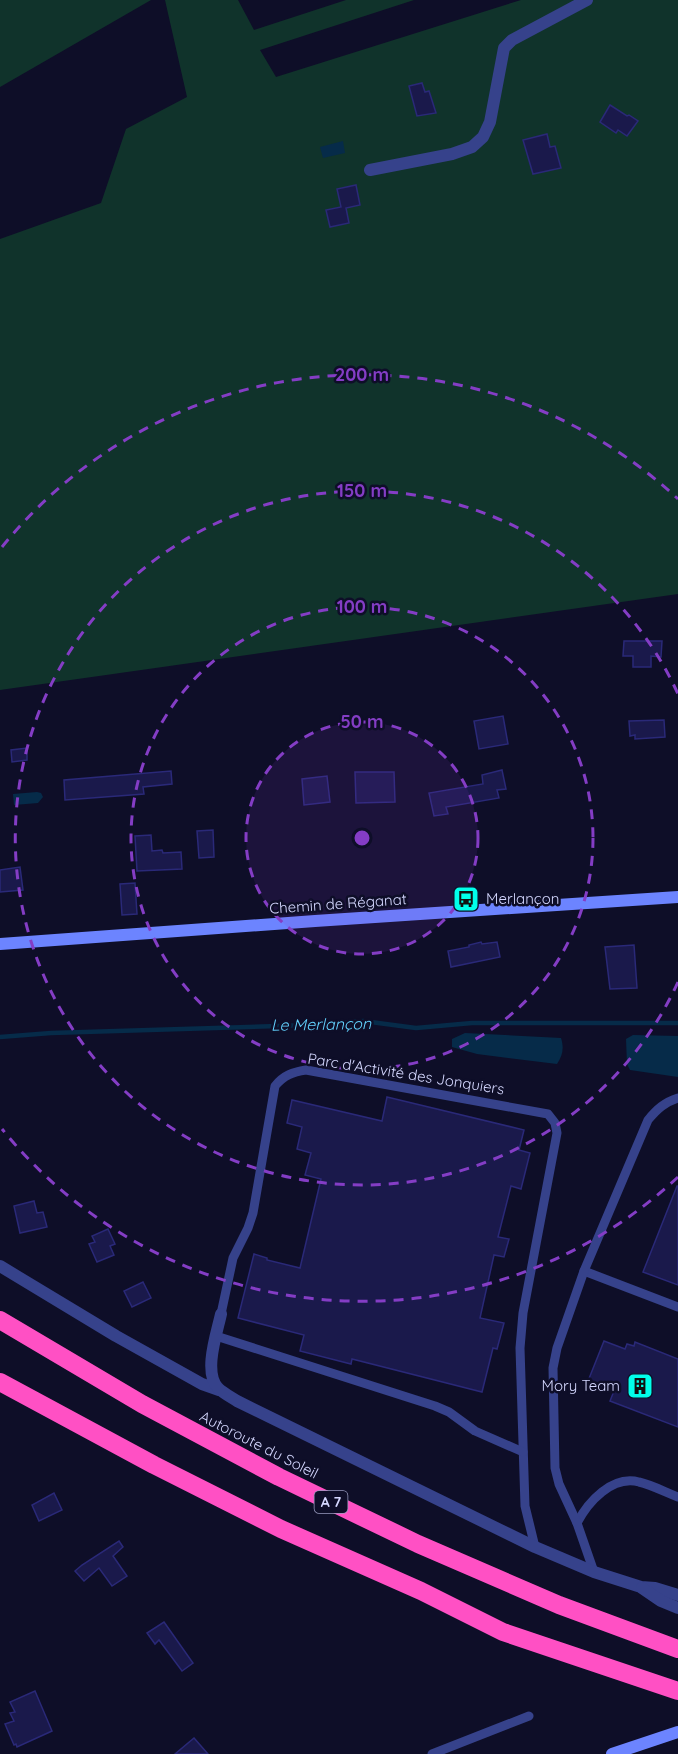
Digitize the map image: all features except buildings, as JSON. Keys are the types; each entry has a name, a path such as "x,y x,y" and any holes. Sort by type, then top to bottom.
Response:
{"highway":[{"name":"Autoroute du Soleil","path":"0,1320 142,1404 279,1477 418,1544 559,1605 678,1649"},
{"path":"0,1382 154,1465 281,1529 421,1591 503,1632 678,1691"},
{"path":"621,1673 678,1696"}],"street":[{"path":"370,170 452,154 472,147 483,137 489,122 504,48 512,40 587,0"},
{"name":"Chemin de Réganat","path":"0,944 678,897"},
{"path":"0,1266 192,1379 219,1390 237,1401 535,1547 594,1572 641,1587 655,1588 678,1595"},
{"name":"Parc d'Activité des Jonquiers","path":"219,1390 211,1373 221,1314"},
{"path":"641,1587 661,1601 678,1608"},
{"path":"612,1754 678,1732"}],"lane":[{"name":"Parc d'Activité des Jonquiers","path":"221,1314 233,1258 253,1213 274,1086 281,1078 293,1072 306,1070 548,1114 555,1123 557,1133 523,1313 520,1347 525,1506 535,1547"},
{"path":"594,1572 577,1523 559,1484 555,1468 553,1368 557,1348 584,1270 648,1120 668,1101 678,1098"},
{"path":"584,1270 678,1307"},
{"path":"216,1336 435,1406 449,1412 475,1431 523,1452"},
{"path":"577,1523 583,1511 603,1491 625,1481 637,1481 678,1497"},
{"path":"432,1754 528,1716"}],"green space":[{"path":"0,0 151,0 0,87"},
{"path":"165,0 238,0 254,30 346,0 414,0 260,50 276,77 521,0 678,0 678,594 0,690 0,239 101,203 126,129 187,97"}],"water":[{"path":"343,141 345,153 323,158 320,147"},
{"path":"37,792 43,797 38,803 14,805 13,794"},
{"path":"465,1033 561,1038 561,1058 557,1064 477,1054 452,1047 452,1039"},
{"path":"633,1035 678,1036 678,1077 630,1070 627,1064 626,1039"}],"waterway":[{"name":"Le Merlançon","path":"0,1037 363,1021 416,1028 472,1023 678,1023"}],"place":[{"name":"Merlançon","path":"466,899"},
{"name":"Mory Team","path":"640,1386"}]}
